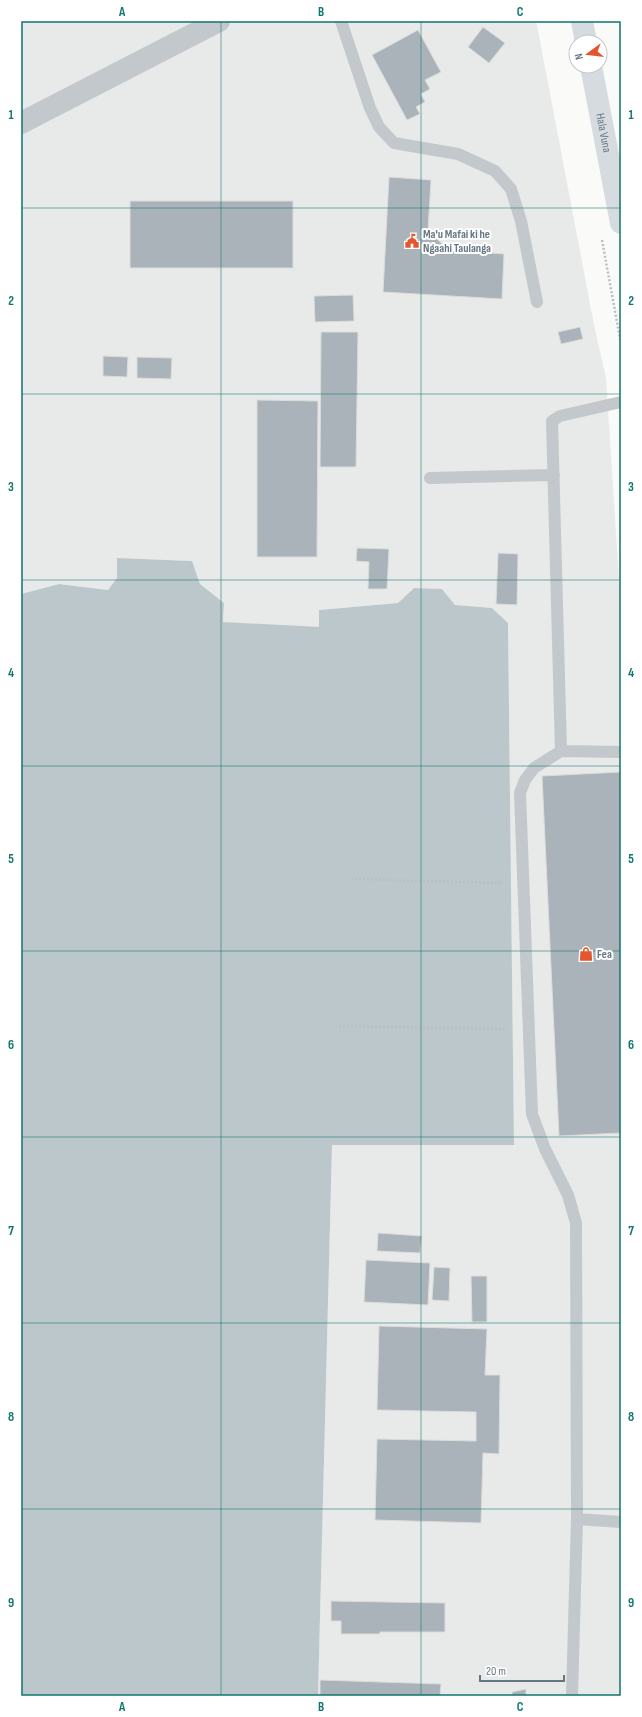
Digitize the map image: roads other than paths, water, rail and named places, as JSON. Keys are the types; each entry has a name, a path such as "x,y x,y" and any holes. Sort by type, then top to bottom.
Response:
{"main road":[{"path":"582,21 584,34"},
{"name":"Hala Vuna","path":"593,74 621,223"}],"street":[{"path":"21,123 219,21"}],"lane":[{"path":"341,21 370,108 379,127 394,143 458,154 495,171 511,189 521,221 537,302"},
{"path":"562,751 552,421 560,416 621,402"},
{"path":"430,478 554,475"},
{"path":"572,1696 577,1519 576,1223 568,1195 545,1149 532,1114 520,793 525,780 534,768 562,751 621,752"},
{"path":"577,1519 621,1522"}],"place":[{"name":"Ma'u Mafai ki he Ngaahi Taulanga","path":"412,241"},
{"name":"Fea","path":"586,954"}]}
